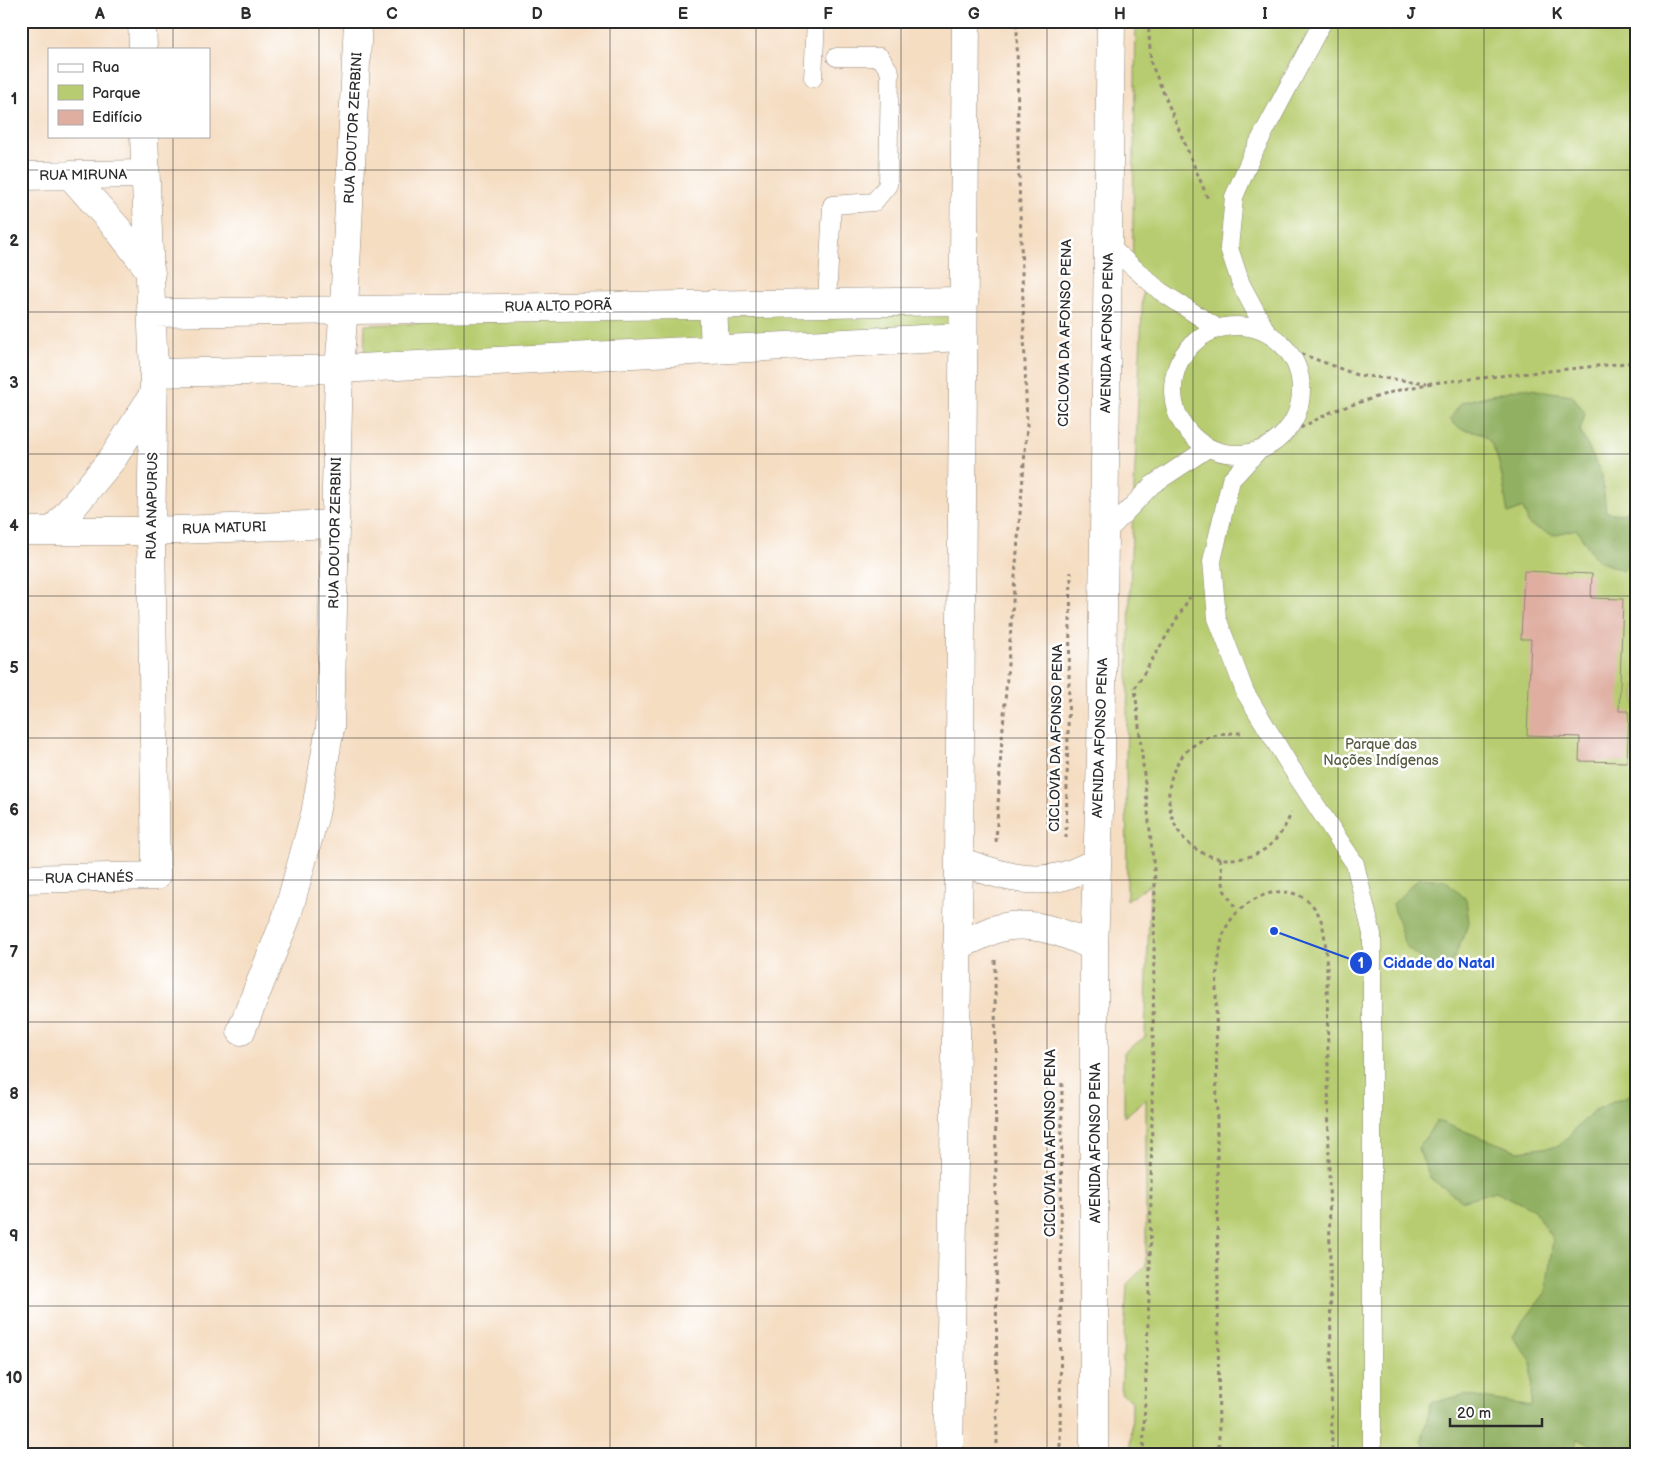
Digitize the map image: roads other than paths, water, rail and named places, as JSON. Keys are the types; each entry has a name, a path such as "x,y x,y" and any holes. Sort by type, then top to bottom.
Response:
{"street":[{"path":"142,21 143,48"},
{"name":"RUA DOUTOR ZERBINI","path":"241,1031 287,916 315,814 330,728 339,368 344,308 358,21"},
{"path":"949,1455 959,861 966,21"},
{"name":"AVENIDA AFONSO PENA","path":"1094,1455 1094,947 1101,758 1111,21"},
{"name":"RUA ANAPURUS","path":"144,138 153,313 154,384 151,531 156,876"},
{"name":"RUA MIRUNA","path":"21,176 145,174"},
{"path":"70,175 117,228 151,272"},
{"name":"RUA ALTO PORÃ","path":"153,313 344,308 964,301"},
{"path":"713,304 715,349"},
{"path":"53,531 112,458 154,384 339,368 962,337"},
{"name":"RUA MATURI","path":"21,531 151,531 336,524"},
{"path":"959,861 994,873 1020,879 1035,880 1065,876 1096,863"},
{"name":"RUA CHANÉS","path":"21,879 156,876"},
{"path":"957,946 995,930 1014,926 1064,932 1094,947"}],"lane":[{"path":"813,78 816,21"},
{"path":"1323,21 1252,155 1234,197 1229,248 1241,284 1266,331 1286,348 1298,369 1302,395 1295,419 1279,439 1257,452 1230,480 1212,562 1217,618 1245,692 1280,751 1355,864 1372,934 1372,1455"},
{"path":"827,302 832,204 874,202 888,185 890,72 880,57 836,57"},
{"path":"1108,245 1160,291 1217,328"},
{"path":"1257,452 1231,455 1208,448 1187,432 1175,410 1172,384 1179,360 1195,340 1217,328 1242,325 1266,331"},
{"path":"1104,534 1152,485 1208,448"}],"place":[{"name":"Cidade do Natal","path":"1274,931"}],"park label":[{"name":"Parque das Nações Indígenas","path":"1381,752"}]}
